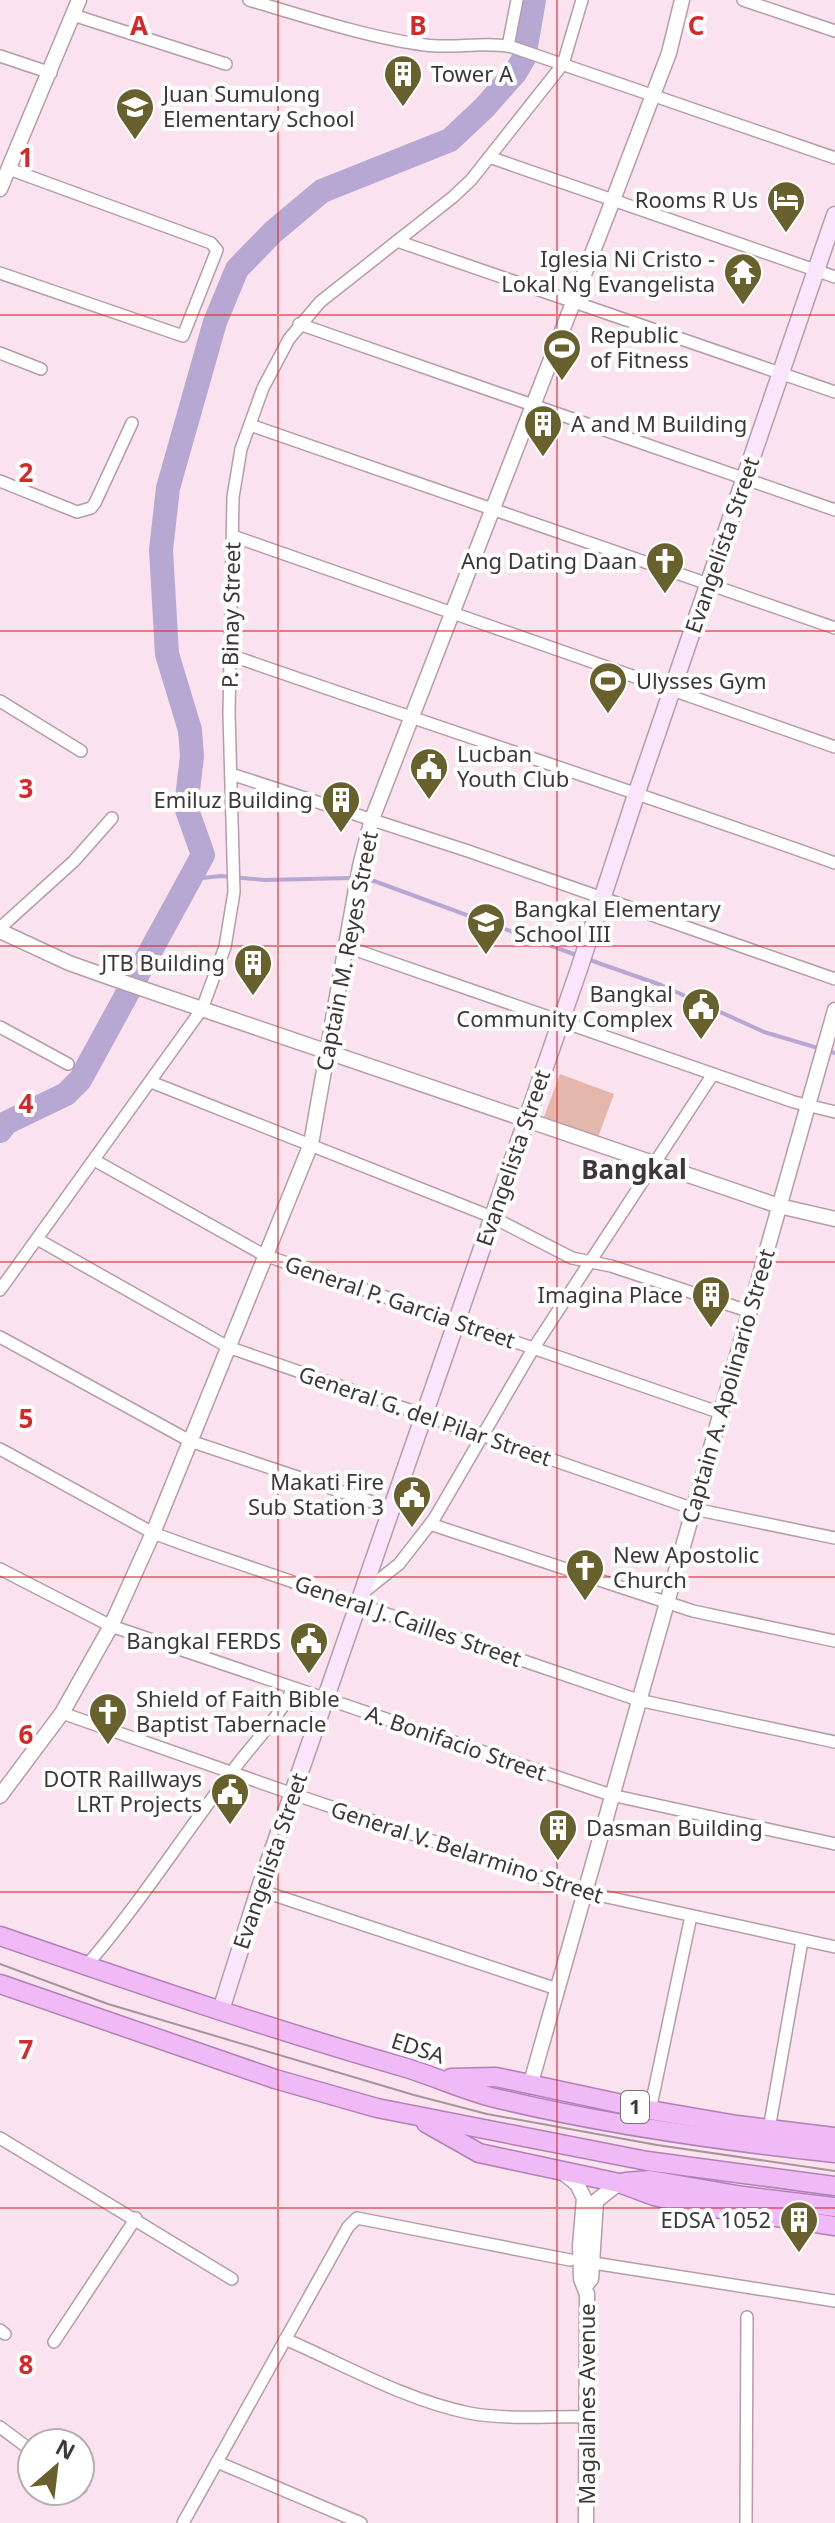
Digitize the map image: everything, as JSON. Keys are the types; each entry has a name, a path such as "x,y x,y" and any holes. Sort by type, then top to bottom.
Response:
{"highway":[{"name":"EDSA","path":"0,1936 491,2097 569,2115 835,2153"},
{"path":"0,1984 275,2079 417,2118 479,2127 647,2161 835,2186"},
{"name":"1","path":"436,2079 496,2077 650,2110 835,2137"},
{"path":"417,2118 479,2153 619,2183 689,2204 835,2226"},
{"path":"619,2183 650,2180 835,2207"}],"main road":[{"name":"Evangelista Street","path":"221,2010 259,1890 363,1598 835,215"}],"street":[{"path":"0,189 79,0"},
{"path":"249,0 426,45 490,43 510,47 835,158"},
{"path":"293,13 297,0"},
{"path":"510,47 517,0"},
{"name":"P. Binay Street","path":"0,1290 202,1009 225,947 234,892 230,655 237,469 270,373 299,324 347,278 453,197 489,157 563,64 582,0"},
{"name":"Captain M. Reyes Street","path":"0,1796 62,1713 111,1626 153,1533 311,1144 360,866 372,819 669,53 682,0"},
{"path":"743,0 835,31"},
{"path":"73,15 226,64"},
{"path":"0,56 51,73"},
{"path":"489,157 835,277"},
{"path":"0,273 183,336 216,247 9,169"},
{"path":"397,241 835,392"},
{"path":"299,324 835,510"},
{"path":"0,353 41,369"},
{"path":"0,481 77,512 87,511 95,503 132,423"},
{"path":"250,425 835,628"},
{"path":"233,536 835,747"},
{"path":"230,655 637,792 835,863"},
{"path":"0,701 81,751"},
{"path":"231,774 372,819 835,979"},
{"path":"112,818 74,861 0,929 69,963 115,980 652,1164 779,1206 835,1219"},
{"path":"347,947 713,1074 835,1112"},
{"name":"Captain A. Apolinario Street","path":"530,2086 835,1010"},
{"path":"0,1027 68,1064"},
{"path":"363,1598 399,1564 430,1524 533,1349 713,1074"},
{"path":"151,1082 492,1217 572,1258 751,1312"},
{"name":"General P. Garcia Street","path":"94,1160 264,1255 721,1413"},
{"name":"General G. del Pilar Street","path":"37,1239 228,1347 694,1509 835,1538"},
{"path":"0,1337 190,1441 393,1509"},
{"name":"General J. Cailles Street","path":"0,1449 153,1533 363,1598 638,1700 835,1742"},
{"path":"430,1524 693,1611 835,1641"},
{"name":"A. Bonifacio Street","path":"0,1569 111,1626 611,1795 835,1844"},
{"path":"86,1966 167,1864 231,1772 282,1708 293,1688"},
{"name":"General V. Belarmino Street","path":"62,1713 584,1892 835,1947"},
{"path":"259,1890 557,1989"},
{"path":"650,2110 691,1916"},
{"path":"769,2129 802,1941"},
{"path":"0,2138 232,2279"},
{"name":"Magallanes Avenue","path":"561,2171 577,2184 584,2198 581,2279 586,2285 586,2523"},
{"name":"Magallanes Avenue","path":"581,2262 596,2201 619,2183"},
{"path":"54,2342 136,2218"},
{"path":"183,2523 348,2227 357,2218 581,2262 835,2301"},
{"path":"746,2523 747,2317"},
{"path":"285,2339 406,2393 470,2413 587,2417"},
{"path":"217,2462 361,2523"}],"shaded area":[{"path":"560,1074 614,1094 598,1137 544,1117"}],"waterway":[{"path":"0,1131 6,1123 66,1094 80,1080 203,855 186,807 192,756 190,730 167,654 161,550 168,488 215,322 237,269 273,232 322,191 450,140 515,73 524,58 534,0"},
{"path":"192,879 221,876 264,880 352,878"},
{"path":"361,879 374,881 579,956"},
{"path":"587,959 661,985 764,1032 835,1053"}],"tram line":[{"path":"0,1964 108,2004 487,2114 657,2145 835,2171"}],"place":[{"name":"Tower A","path":"403,108"},
{"name":"Juan Sumulong Elementary School","path":"135,141"},
{"name":"Rooms R Us","path":"786,234"},
{"name":"Iglesia Ni Cristo - Lokal Ng Evangelista","path":"743,306"},
{"name":"Republic of Fitness","path":"562,382"},
{"name":"A and M Building","path":"543,458"},
{"name":"Ang Dating Daan","path":"665,595"},
{"name":"Ulysses Gym","path":"608,715"},
{"name":"Lucban Youth Club","path":"429,801"},
{"name":"Emiluz Building","path":"341,834"},
{"name":"Bangkal Elementary School III","path":"486,956"},
{"name":"JTB Building","path":"253,997"},
{"name":"Bangkal Community Complex","path":"701,1041"},
{"name":"Imagina Place","path":"711,1329"},
{"name":"Makati Fire Sub Station 3","path":"412,1529"},
{"name":"New Apostolic Church","path":"585,1602"},
{"name":"Bangkal FERDS","path":"309,1675"},
{"name":"Shield of Faith Bible Baptist Tabernacle","path":"108,1746"},
{"name":"DOTR Raillways LRT Projects","path":"230,1826"},
{"name":"Dasman Building","path":"558,1862"},
{"name":"EDSA 1052","path":"799,2254"}],"district":[{"name":"Bangkal","path":"634,1170"}]}
